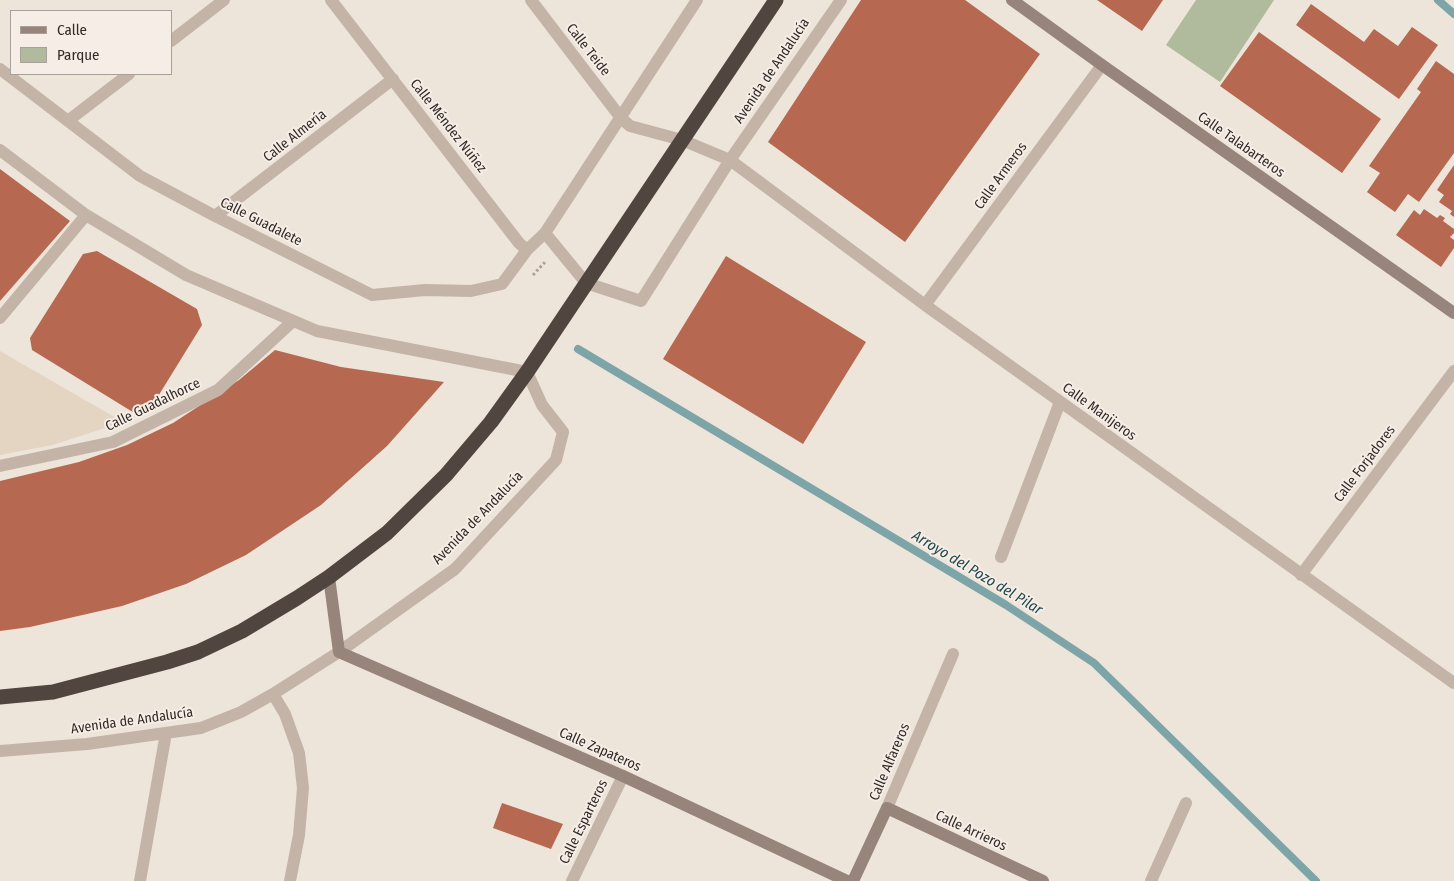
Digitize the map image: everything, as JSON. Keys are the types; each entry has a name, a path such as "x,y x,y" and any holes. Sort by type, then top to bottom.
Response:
{"highway":[{"path":"0,697 54,692 198,652 242,631 329,577 387,532 446,475 491,422 527,372 776,0"}],"street":[{"path":"172,40 224,0"},
{"name":"Calle Méndez Núñez","path":"331,0 526,250"},
{"name":"Calle Teide","path":"531,0 621,118"},
{"path":"526,250 545,233 697,0"},
{"name":"Avenida de Andalucía","path":"586,283 641,301 730,160 841,0"},
{"name":"Calle Talabarteros","path":"1012,0 1454,313"},
{"name":"Calle Armeros","path":"925,305 1102,65"},
{"name":"Calle Guadalete","path":"0,69 70,120 140,176 215,216 372,294 424,290 471,291 502,284 526,250"},
{"path":"70,120 128,75"},
{"name":"Calle Almería","path":"215,216 393,79"},
{"path":"621,118 630,126 682,140 730,160"},
{"path":"0,150 86,216 186,275 293,321 317,331 527,372"},
{"name":"Calle Manijeros","path":"730,160 925,305 1454,683"},
{"path":"0,318 86,216"},
{"path":"545,233 586,283"},
{"name":"Calle Guadalhorce","path":"0,466 113,442 122,438 218,390 293,321"},
{"name":"Calle Forjadores","path":"1301,575 1454,371"},
{"name":"Avenida de Andalucía","path":"0,750 87,744 201,728 242,712 338,652 455,569 556,460 563,432 542,405 527,372"},
{"path":"1001,557 1060,402"},
{"path":"329,577 338,652"},
{"name":"Calle Zapateros","path":"338,652 623,776 847,881"},
{"name":"Calle Alfareros","path":"853,881 953,654"},
{"path":"0,692 22,695"},
{"path":"0,705 54,692"},
{"path":"273,694 285,714 299,753 303,788 299,835 290,881"},
{"path":"140,881 166,733"},
{"name":"Calle Esparteros","path":"572,881 623,776"},
{"path":"1151,881 1186,803"},
{"name":"Calle Arrieros","path":"886,808 1043,881"}],"path":[{"path":"528,280 540,269 556,248"}],"green space":[{"path":"1196,0 1274,0 1220,82 1166,45"}],"shaded area":[{"path":"0,351 123,422 53,445 0,455"}],"building":[{"path":"861,0 965,0 1040,54 905,242 768,142"},
{"path":"1097,0 1163,0 1142,31"},
{"path":"1311,4 1364,42 1374,29 1398,46 1412,27 1438,45 1399,99 1296,25"},
{"path":"1259,32 1381,119 1342,173 1220,86"},
{"path":"1436,61 1454,74 1454,153 1419,202 1408,194 1395,212 1367,192 1380,173 1369,166 1421,92 1417,89"},
{"path":"1454,165 1454,217 1450,214 1452,211 1439,202 1444,195 1437,190"},
{"path":"0,169 70,221 0,301"},
{"path":"1424,209 1437,218 1440,215 1445,218 1443,221 1454,229 1454,233 1450,237 1454,240 1454,248 1441,267 1396,235 1414,210 1420,215"},
{"path":"97,251 197,309 202,325 149,411 136,414 32,350 30,338 83,254"},
{"path":"726,256 866,342 803,444 663,359"},
{"path":"275,350 341,367 444,382 387,446 321,505 246,555 186,584 122,606 30,627 0,631 0,481 79,462 127,445 173,423 239,380"},
{"path":"502,803 563,824 551,849 493,828"}],"waterway":[{"path":"1438,0 1454,14"},
{"name":"Arroyo del Pozo del Pilar","path":"578,349 1006,605 1094,663 1316,881"}]}
